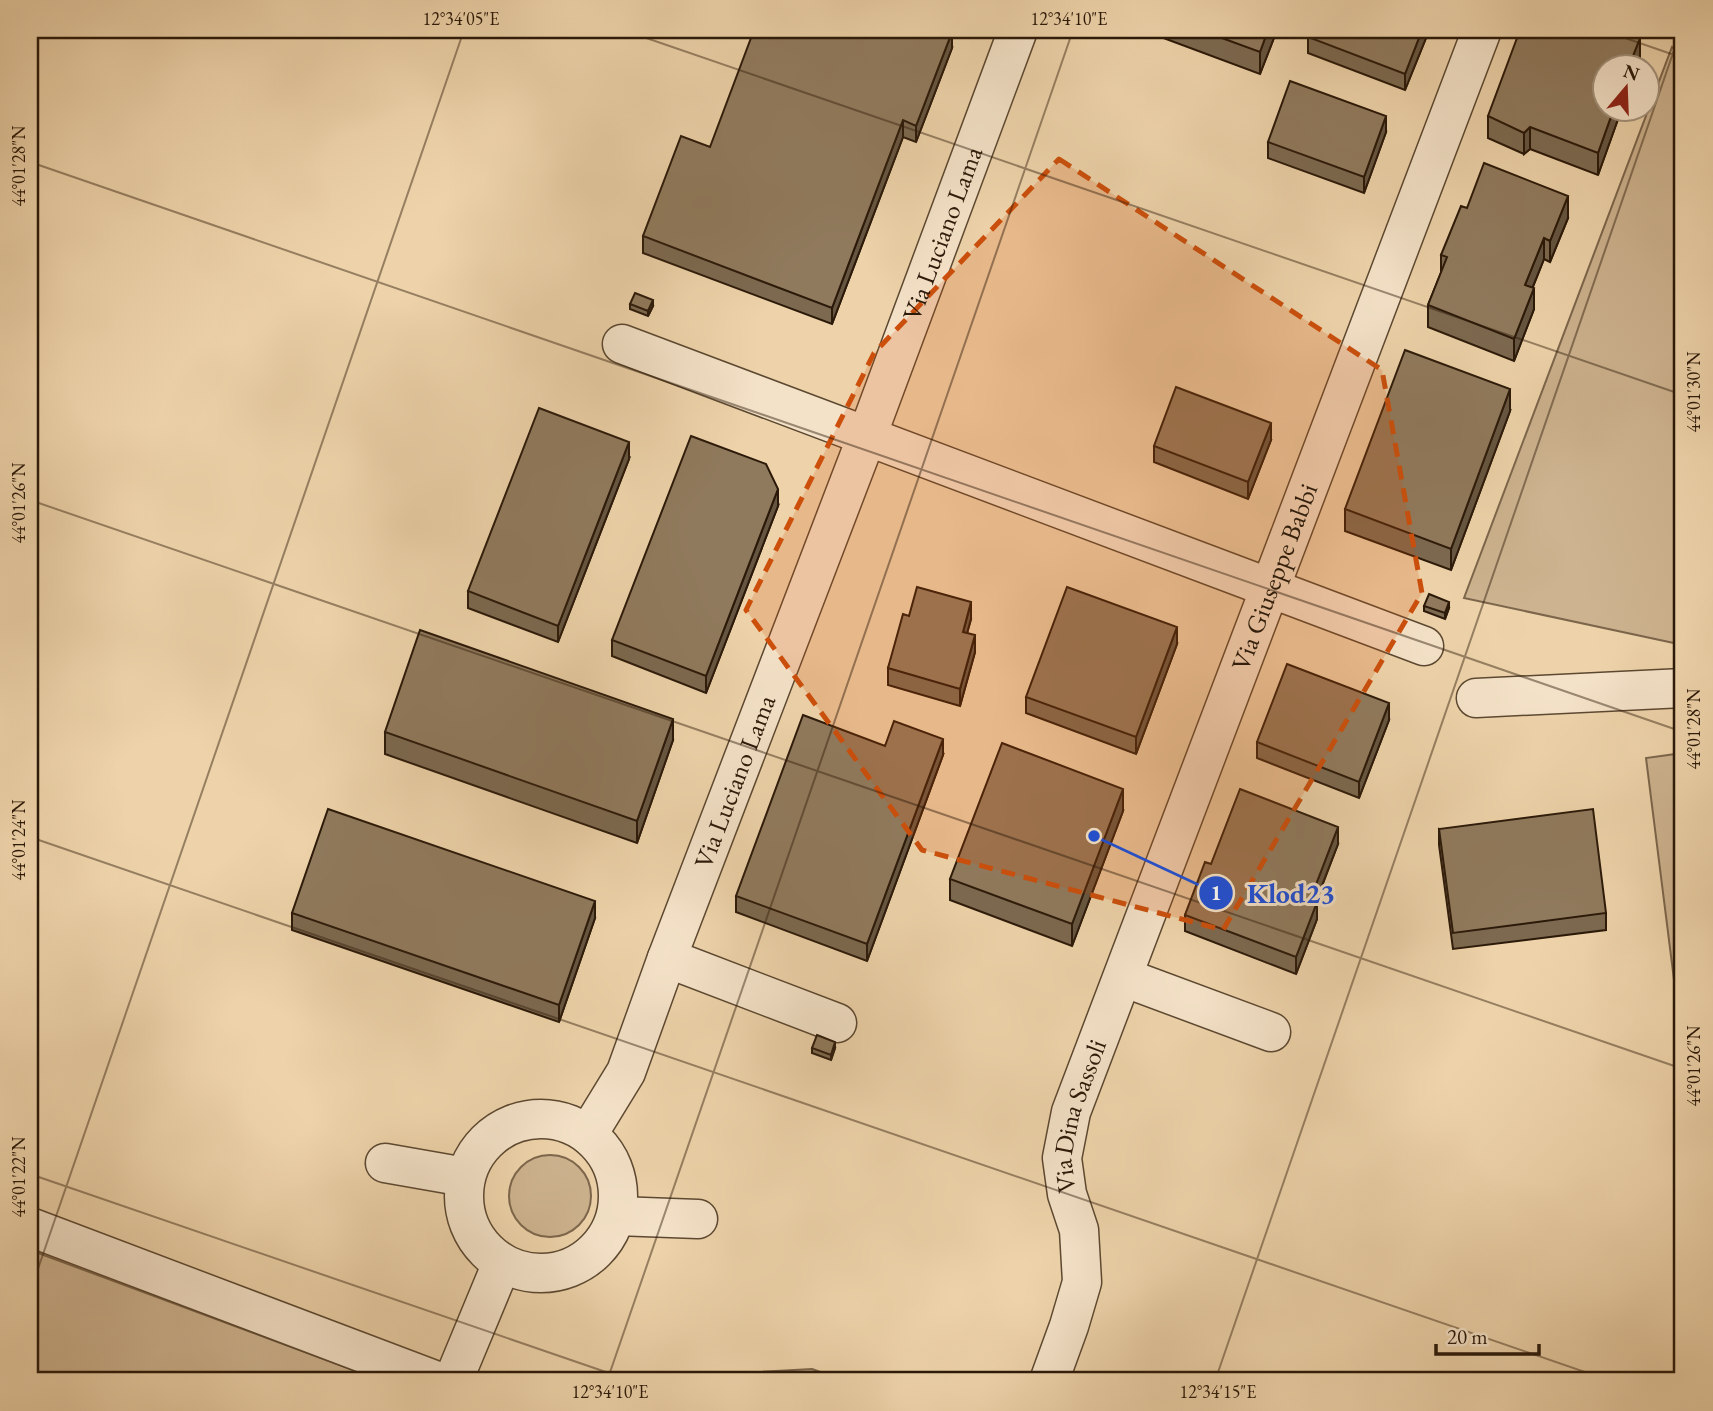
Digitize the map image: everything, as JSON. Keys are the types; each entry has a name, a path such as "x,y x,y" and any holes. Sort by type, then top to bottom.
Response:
{"street":[{"name":"Via Luciano Lama","path":"587,1134 625,1072 1018,30"},
{"name":"Via Giuseppe Babbi","path":"1123,977 1482,30"},
{"path":"622,344 1424,646"},
{"path":"1476,698 1683,688"},
{"path":"667,958 837,1023"},
{"path":"1123,977 1271,1032"},
{"name":"Via Dina Sassoli","path":"1049,1381 1082,1282 1079,1230 1067,1195 1062,1158 1071,1112 1123,977"},
{"path":"530,1119 560,1121 587,1134 604,1150 615,1171 619,1193 617,1216 604,1242 583,1261 557,1272 529,1273 502,1263 478,1240 465,1210 466,1177 478,1150 501,1129 530,1119"},
{"path":"385,1163 466,1177"},
{"path":"617,1216 698,1219"},
{"path":"30,1227 437,1381"},
{"path":"453,1381 502,1263"}],"highlighted area":[{"path":"1059,159 1382,370 1422,593 1223,930 922,850 746,610 874,353"}],"shaded area":[{"path":"1672,47 1683,56 1683,645 1464,598 1644,122 1660,122 1660,79"},
{"path":"1683,753 1683,1051 1646,758"},
{"path":"542,1155 558,1155 573,1162 584,1173 591,1188 588,1212 579,1225 558,1237 542,1237 527,1230 516,1219 509,1204 509,1188 516,1173 527,1162"},
{"path":"30,1250 383,1381 30,1381"},
{"path":"812,1369 845,1381 737,1381 740,1373"}],"building":[{"path":"754,30 952,32 916,126 903,120 832,308 643,236 681,136 710,147"},
{"path":"1200,30 1268,30 1260,52"},
{"path":"1311,30 1422,30 1405,74 1308,37"},
{"path":"1520,30 1617,30 1640,38 1634,52 1590,52 1590,122 1609,122 1598,153 1530,127 1524,133 1488,116"},
{"path":"1290,81 1386,116 1364,177 1268,142"},
{"path":"1484,163 1568,196 1550,241 1544,238 1525,285 1534,288 1514,339 1428,305 1447,257 1441,255 1461,206 1467,208"},
{"path":"635,293 653,300 648,311 630,304"},
{"path":"1405,350 1510,389 1451,549 1345,509"},
{"path":"1176,387 1271,423 1248,482 1154,446"},
{"path":"539,408 629,442 558,626 468,591"},
{"path":"691,436 766,464 778,489 706,676 612,640"},
{"path":"917,587 971,602 963,632 975,635 960,689 888,668 903,614 909,616"},
{"path":"1067,587 1177,627 1136,737 1026,697"},
{"path":"1429,594 1449,602 1445,613 1424,606"},
{"path":"420,630 673,719 637,821 385,732"},
{"path":"1287,664 1389,703 1359,782 1257,742"},
{"path":"803,715 885,746 894,721 943,739 867,944 736,896"},
{"path":"1002,743 1123,789 1072,924 950,879"},
{"path":"1240,789 1338,827 1310,900 1317,902 1296,957 1185,915 1205,862 1211,864"},
{"path":"328,809 595,901 559,1005 292,913"},
{"path":"1593,809 1606,913 1453,933 1439,829"},
{"path":"817,1035 835,1042 831,1055 812,1048"}],"place":[{"name":"Klod23","path":"1094,836"}]}
